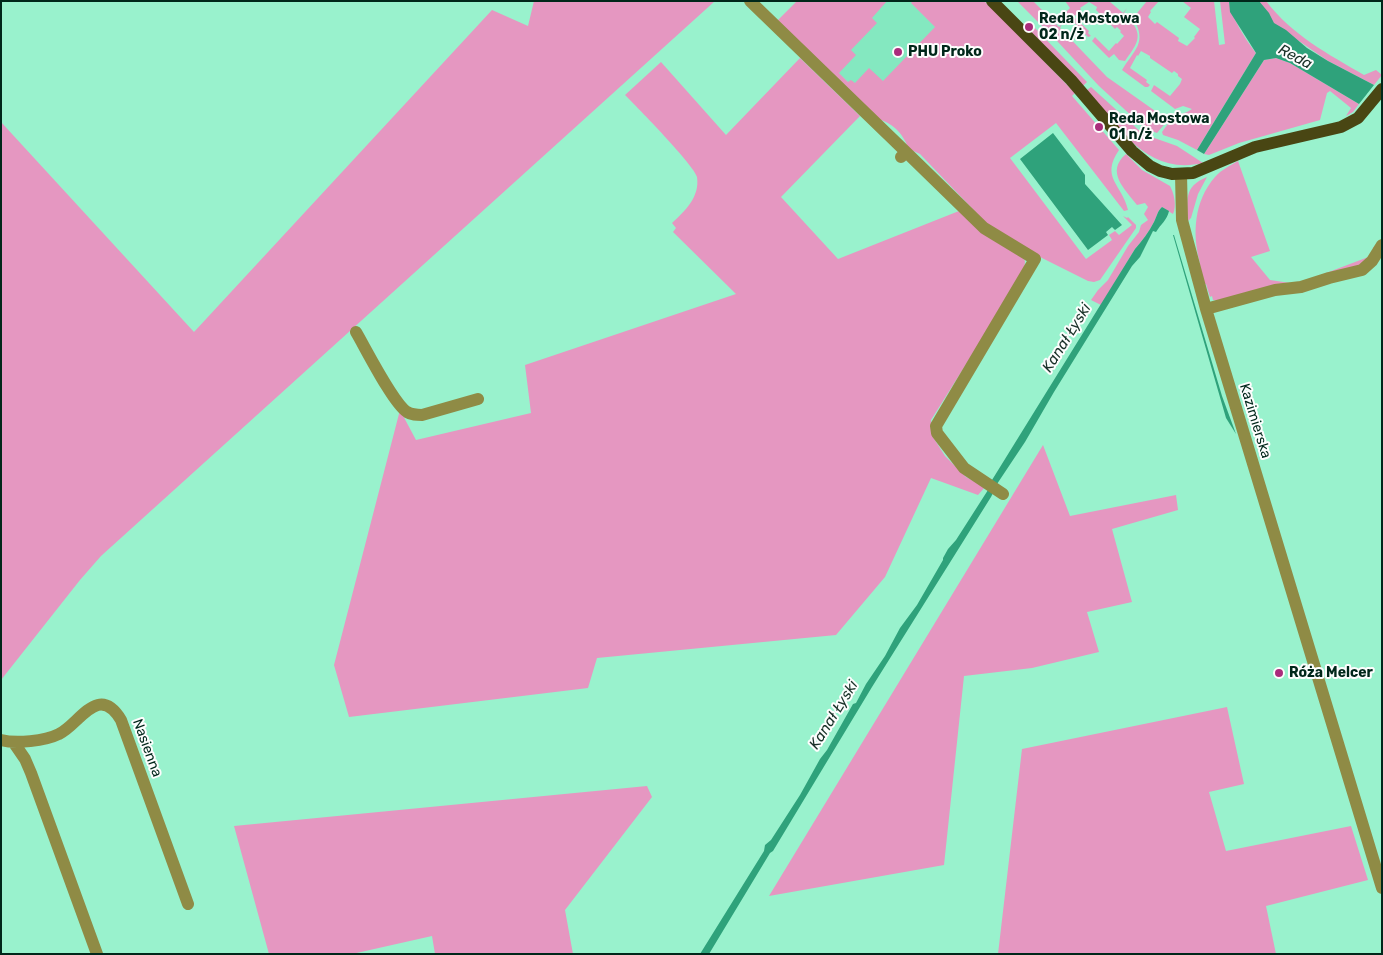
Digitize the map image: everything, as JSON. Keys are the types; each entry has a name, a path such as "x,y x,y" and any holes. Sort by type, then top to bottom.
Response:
{"main road":[{"path":"992,1 1071,80 1132,152 1160,171 1181,174 1194,173 1255,147 1341,127 1358,118 1382,89"}],"street":[{"path":"750,1 903,154 984,228 1035,259 936,426 937,434 964,468 1003,494"},
{"name":"Kazimierska","path":"1181,174 1182,220 1206,309 1382,888"},
{"path":"1206,309 1275,290 1301,287 1362,270 1372,261 1382,245"},
{"path":"356,332 387,386 407,412 414,416 478,399"},
{"name":"Nasienna","path":"7,742 60,734 83,713 94,706 104,705 115,710 121,720 188,904"},
{"name":"Nasienna","path":"7,742 25,759 31,773 97,954"}],"shaded area":[{"path":"534,1 715,1 101,556 1,680 1,122 194,332 492,10 528,26"},
{"path":"797,1 887,1 872,18 877,23 851,50 856,55 839,73 848,82 851,80 855,83 869,68 883,81 935,27 911,3 913,1 984,1 996,12 1075,93 1072,96 1119,150 1114,160 1112,174 1128,210 1124,211 1056,123 1010,158 1086,259 1112,240 1109,235 1115,231 1119,235 1132,225 1123,216 1128,217 1136,225 1136,228 1100,280 1088,281 1036,255 987,224 920,154 909,149 896,129 875,118 776,22"},
{"path":"855,1 924,1 950,24 871,104 811,47"},
{"path":"1017,1 1033,1 1059,27 1062,24 1060,28 1107,77 1168,120 1157,133 1146,129 1099,86"},
{"path":"1065,1 1109,1 1123,13 1127,8 1124,13 1128,17 1133,13 1129,19 1137,30 1138,36 1133,50 1125,61 1119,60 1114,54 1109,58 1092,41 1095,37 1109,51 1124,36 1117,27 1115,29 1096,10 1097,7 1089,2 1080,8 1074,17 1089,31 1088,33 1091,36 1088,37 1066,14 1070,8"},
{"path":"1147,1 1159,1 1150,11 1148,17 1155,24 1157,22 1179,38 1178,41 1187,46 1200,29 1184,17 1191,8 1182,1 1214,1 1219,45 1225,44 1220,1 1229,1 1236,21 1256,53 1197,150 1163,135 1162,132 1173,117 1192,109 1183,106 1175,109 1151,91 1154,85 1170,96 1182,79 1178,74 1174,71 1172,73 1141,51 1130,68 1147,80 1146,82 1150,85 1148,87 1145,87 1122,70 1138,46 1139,34 1133,18"},
{"path":"1255,1 1266,1 1299,34 1364,75 1376,70 1382,75 1374,85 1328,61 1299,41 1275,36"},
{"path":"1035,28 1087,82 1083,86 1031,32"},
{"path":"800,58 860,116 781,197 838,259 959,211 1019,252 1025,261 1024,272 931,420 933,437 945,456 966,477 985,487 978,495 931,478 885,577 836,635 597,658 588,688 349,717 334,665 400,410 416,440 531,413 525,365 736,294 673,232 676,228 672,223 694,197 697,177 677,149 625,95 661,62 726,135"},
{"path":"1276,58 1290,63 1359,104 1353,112 1346,116 1351,108 1330,91 1327,93 1320,120 1239,143 1209,155 1204,154 1264,60"},
{"path":"1091,87 1143,134 1177,146 1203,163 1183,165 1165,162 1150,155 1123,133 1087,90"},
{"path":"1126,154 1142,170 1170,186 1174,196 1175,207 1173,214 1162,207 1160,209 1150,229 1135,249 1101,305 1091,300 1108,280 1128,246 1139,232 1141,225 1148,220 1144,214 1148,207 1145,203 1137,205 1123,187 1117,174 1117,167"},
{"path":"1238,161 1270,251 1251,257 1270,280 1297,284 1371,256 1374,251 1373,247 1375,247 1376,250 1371,259 1360,268 1297,285 1267,289 1226,301 1213,300 1212,296 1210,297 1206,284 1203,284 1198,265 1200,263 1196,241 1197,218 1199,207 1208,186 1220,172"},
{"path":"1207,177 1198,194 1191,218 1187,222 1187,200 1190,190 1199,181"},
{"path":"1043,445 1070,516 1176,495 1178,510 1112,529 1132,602 1087,612 1099,652 1032,668 964,676 944,865 769,896"},
{"path":"1227,707 1244,784 1209,792 1226,851 1351,826 1368,880 1266,906 1276,954 998,954 1022,749"},
{"path":"647,786 652,797 565,910 573,954 435,954 432,936 352,954 269,954 234,826"}],"water":[{"name":"Reda","path":"1229,1 1259,1 1269,13 1274,23 1286,30 1307,48 1374,85 1359,104 1290,63 1276,58 1264,60 1204,154 1197,150 1256,53 1230,12"},
{"path":"1053,133 1085,175 1085,184 1122,225 1115,230 1112,227 1106,232 1108,235 1088,250 1020,159"},
{"path":"1162,207 1169,211 1168,214 1156,232 1153,231 1140,257 1132,266 1025,442 997,484 992,480"},
{"path":"1173,235 1222,396 1236,434 1226,418"},
{"path":"988,490 993,493 991,497 872,687 773,851 709,954 700,954 764,851 765,845 771,840 800,795 853,704 856,703 900,628 917,605 948,549 956,540"}],"place":[{"name":"Reda Mostowa 02 n/ż","path":"1029,27"},
{"name":"PHU Proko","path":"898,52"},
{"name":"Reda Mostowa 01 n/ż","path":"1099,127"},
{"name":"Róża Melcer","path":"1279,673"}],"water label":[{"name":"Kanał Łyski","path":"1067,338"},
{"name":"Kanał Łyski","path":"834,715"}]}
